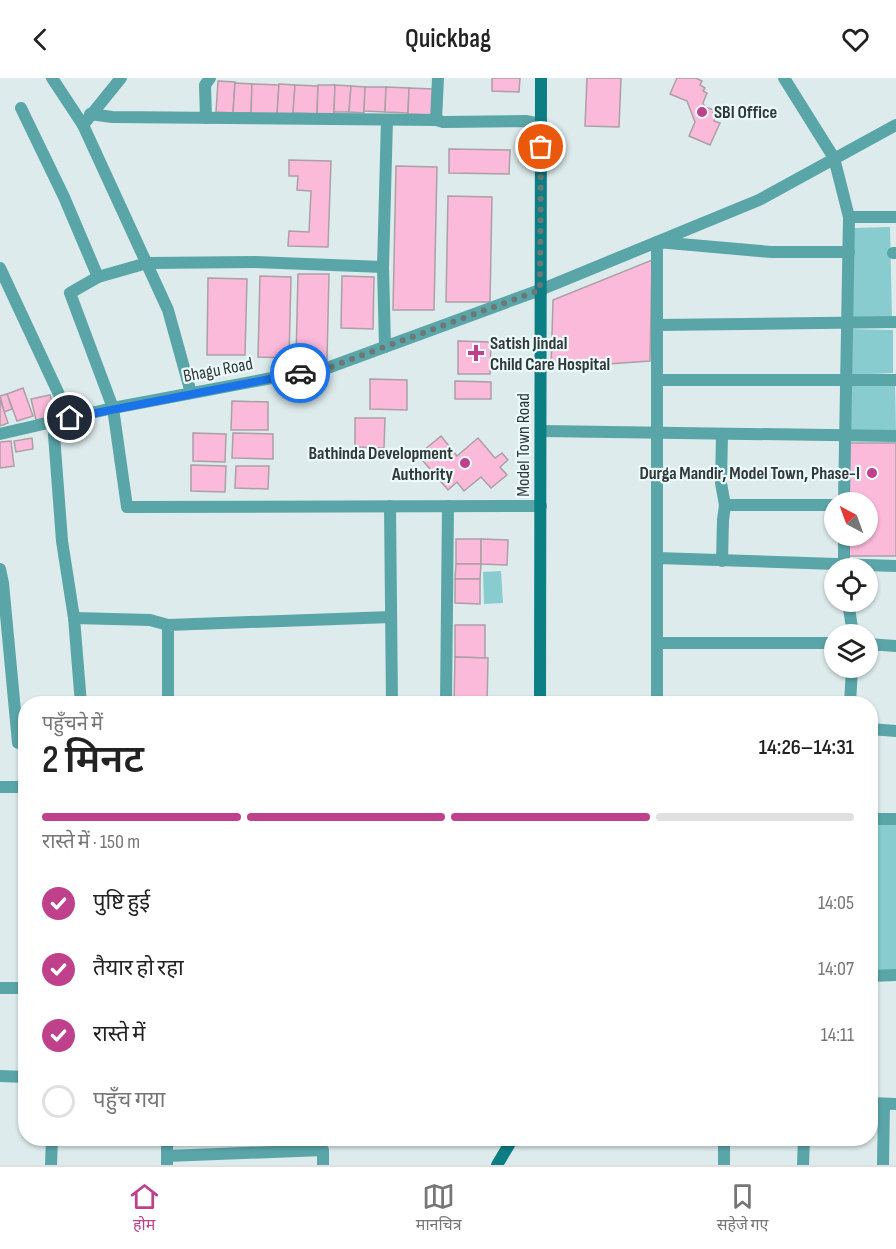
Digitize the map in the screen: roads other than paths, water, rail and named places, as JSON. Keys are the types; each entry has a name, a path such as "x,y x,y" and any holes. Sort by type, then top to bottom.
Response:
{"main road":[{"name":"Model Town Road","path":"540,696 541,78"},
{"path":"497,1165 508,1146"}],"street":[{"path":"52,78 83,125 168,310 191,393"},
{"path":"83,125 121,78"},
{"path":"206,118 205,85 210,78"},
{"path":"436,120 438,78"},
{"path":"784,78 834,158 849,217 844,492"},
{"path":"21,108 64,197 98,277"},
{"path":"90,114 112,117 436,120 443,122 527,121 541,124"},
{"path":"385,347 383,267 387,120"},
{"name":"Bhagu Road","path":"0,434 114,408 330,367 540,290 759,200 896,125"},
{"path":"849,217 896,218"},
{"path":"657,696 657,242 771,252 849,252"},
{"path":"383,267 255,262 147,263 98,277 70,292 114,408 127,507 541,506"},
{"path":"0,268 70,418"},
{"path":"657,325 896,322"},
{"path":"657,380 896,380"},
{"path":"56,421 54,435 62,541 74,618 80,696"},
{"path":"541,431 896,436"},
{"path":"722,434 721,483 725,505 722,561"},
{"path":"725,505 824,505"},
{"path":"390,506 392,696"},
{"path":"446,696 448,506"},
{"path":"657,558 824,566"},
{"path":"878,566 896,566"},
{"path":"0,569 3,583 6,681 18,743"},
{"path":"74,618 150,620 168,625 391,617"},
{"path":"168,625 168,696"},
{"path":"657,643 824,643"},
{"path":"878,645 896,646"},
{"path":"850,696 851,678"},
{"path":"878,730 896,731"},
{"path":"0,787 18,787"},
{"path":"878,819 896,819"},
{"path":"878,976 896,975"},
{"path":"0,988 18,988"},
{"path":"0,1076 18,1077"},
{"path":"883,1165 890,1104"},
{"path":"51,1165 52,1146"},
{"path":"724,1146 724,1165"},
{"path":"803,1165 804,1146"},
{"path":"167,1161 323,1150 323,1165"}],"place":[{"name":"SBI Office","path":"702,112"},
{"name":"Satish Jindal Child Care Hospital","path":"476,353"},
{"name":"Bathinda Development Authority","path":"465,463"},
{"name":"Durga Mandir, Model Town, Phase-I","path":"872,473"}]}
